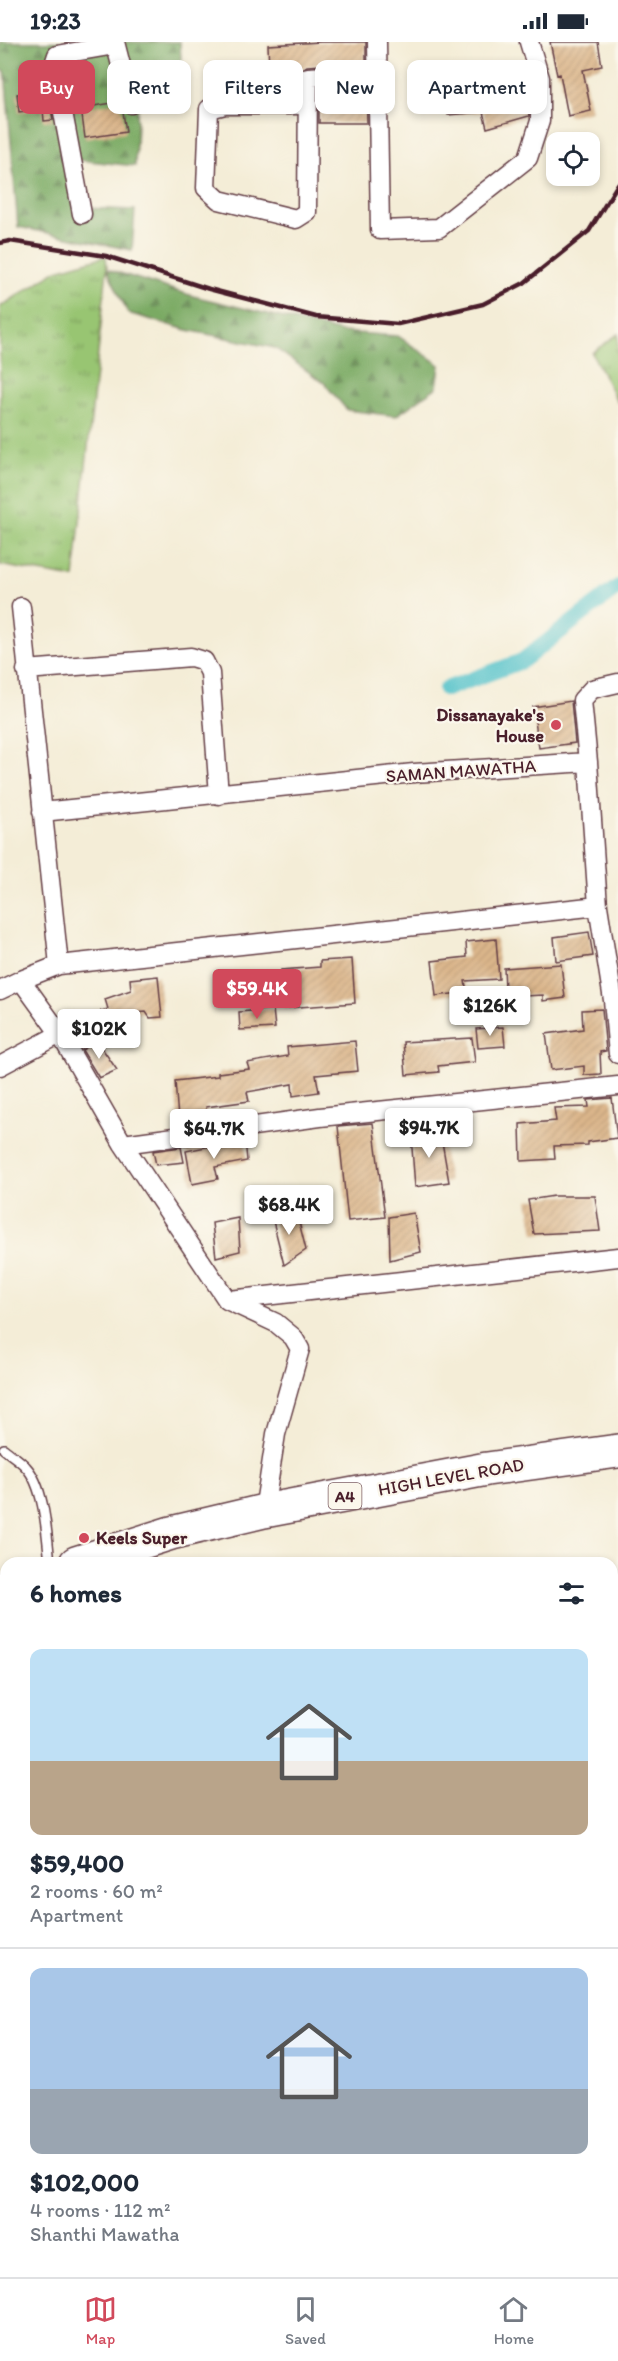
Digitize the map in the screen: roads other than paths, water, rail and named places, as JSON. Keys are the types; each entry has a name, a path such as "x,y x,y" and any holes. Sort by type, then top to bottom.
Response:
{"highway":[{"name":"HIGH LEVEL ROAD","path":"95,1557 171,1533 264,1511 487,1469 618,1451"}],"street":[{"path":"377,42 377,60"},
{"path":"378,114 380,230 439,228 528,158 540,121 540,78 530,42"},
{"path":"82,214 54,64 57,55 115,44 119,60"},
{"path":"308,105 225,105 209,109 206,188 219,200 296,219 308,212 308,105 308,77 315,77"},
{"path":"21,607 59,965"},
{"path":"26,670 191,657 204,661 210,673 219,795"},
{"path":"618,683 592,689 582,700 598,906 616,1012 618,1054"},
{"name":"SAMAN MAWATHA","path":"42,812 414,773 588,762"},
{"path":"0,990 59,965 598,906"},
{"path":"21,980 60,1034 123,1144 227,1300 276,1323 293,1337 300,1349 276,1434 264,1511"},
{"path":"0,1066 60,1034"},
{"path":"123,1144 320,1117 618,1086"},
{"path":"227,1300 618,1257"}],"lane":[{"path":"4,1449 27,1467 38,1490 46,1526 49,1557"}],"waterway":[{"path":"446,689 522,661 618,587"}],"railway":[{"path":"0,243 10,241 106,256 209,289 316,317 398,324 483,304 524,283 589,231 618,184"}],"place":[{"name":"Dissanayake's House","path":"556,725"},
{"name":"Keels Super","path":"84,1538"}]}
